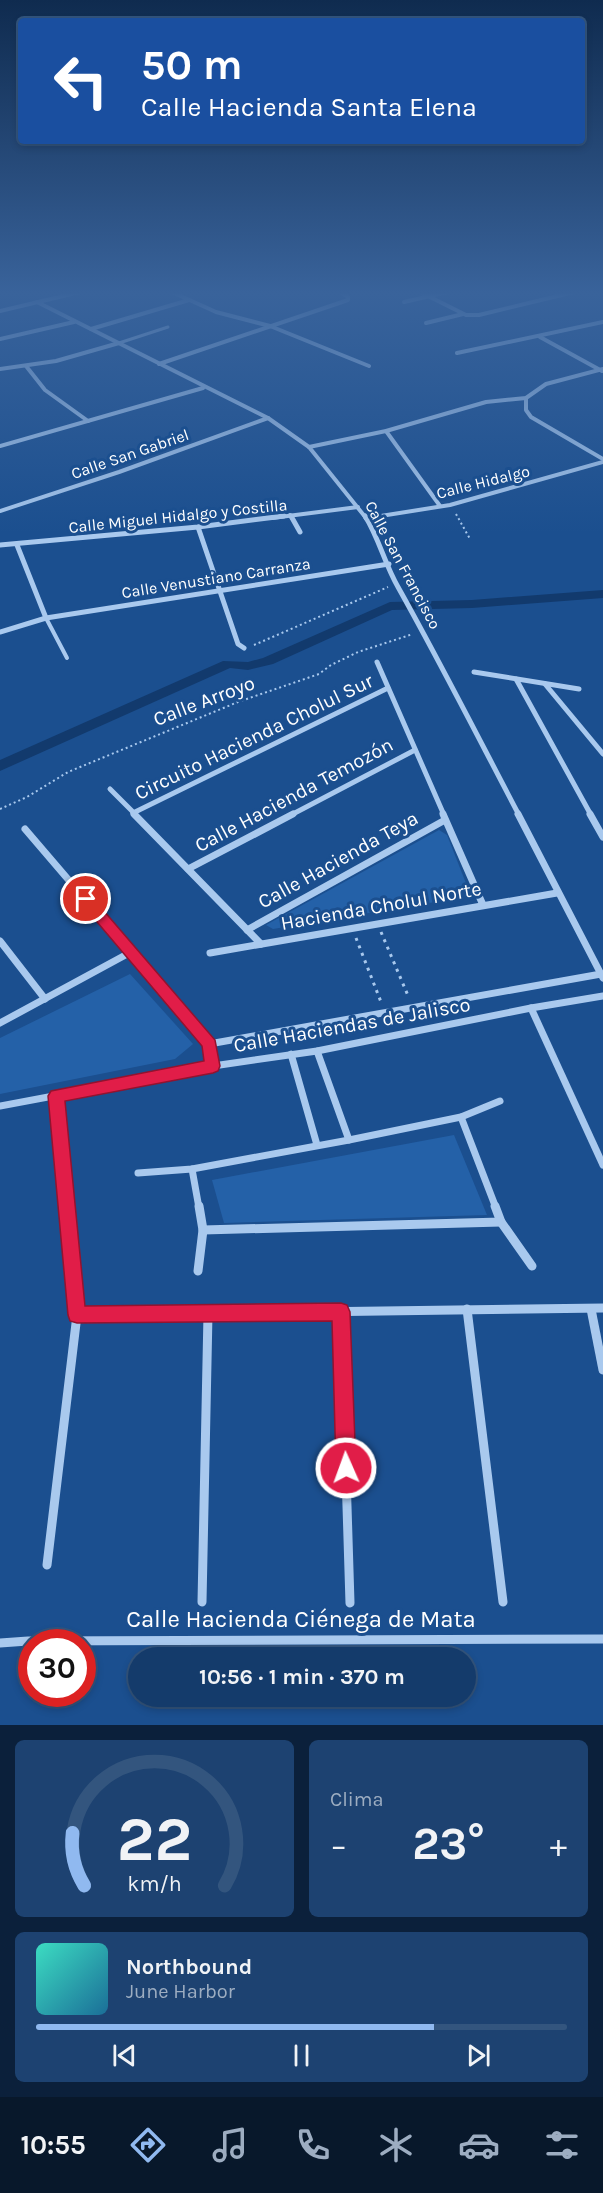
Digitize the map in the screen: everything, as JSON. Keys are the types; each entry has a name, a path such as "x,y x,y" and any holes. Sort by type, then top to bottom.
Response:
{"street":[{"path":"29,372 46,390 88,421"},
{"name":"Calle San Francisco","path":"176,372 268,418 309,447 366,518 402,596 423,630 557,893 602,976"},
{"path":"309,447 386,431 486,402 526,398 546,384 592,372"},
{"path":"0,446 204,387"},
{"path":"526,398 526,410 531,417 603,460"},
{"name":"Calle San Gabriel","path":"0,511 119,472 268,418"},
{"path":"386,431 440,506"},
{"name":"Calle Hidalgo","path":"366,518 450,504 603,460"},
{"name":"Calle Miguel Hidalgo y Costilla","path":"0,545 198,527 358,507"},
{"path":"290,515 300,532"},
{"path":"198,527 238,644 244,648"},
{"path":"17,545 46,618"},
{"name":"Calle Venustiano Carranza","path":"0,632 46,618 389,564"},
{"path":"377,662 483,905"},
{"path":"474,672 579,689"},
{"path":"516,679 600,826 603,837"},
{"path":"545,684 603,754"},
{"name":"Circuito Hacienda Cholul Sur","path":"133,813 388,688"},
{"name":"Calle Hacienda Temozón","path":"188,869 415,750"},
{"path":"110,789 261,945"},
{"name":"Calle Hacienda Teya","path":"247,930 446,820"},
{"path":"25,829 209,1044 213,1066"},
{"name":"Hacienda Cholul Norte","path":"210,953 557,893"},
{"path":"0,941 45,999"},
{"path":"0,1023 131,952"},
{"name":"Calle Haciendas de Jalisco","path":"209,1044 602,976"},
{"name":"Calle Haciendas de Jalisco","path":"0,1106 213,1066 317,1052 531,1008 603,996"},
{"path":"531,1008 603,1165"},
{"path":"317,1052 349,1140"},
{"path":"291,1054 317,1145"},
{"path":"47,1565 77,1315 56,1096"},
{"path":"138,1173 192,1169 349,1140 461,1117 500,1101"},
{"path":"461,1117 501,1222 532,1266"},
{"path":"192,1169 203,1230 198,1271"},
{"path":"203,1230 501,1222"},
{"path":"77,1315 603,1308"},
{"path":"467,1309 503,1602"},
{"path":"591,1309 603,1371"},
{"path":"341,1312 350,1603"},
{"path":"202,1602 208,1314"},
{"name":"Calle Hacienda Ciénega de Mata","path":"0,1643 603,1639"}],"lane":[{"path":"46,618 68,658"}],"path":[{"path":"450,504 470,539"},
{"path":"244,648 396,584"},
{"name":"Calle Arroyo","path":"0,809 27,797 68,772 238,702 319,674 331,665 358,652 423,630"},
{"path":"378,924 413,1008"},
{"path":"352,928 386,1014"}],"shaded area":[{"path":"439,830 447,835 471,896 273,929 266,925"},
{"path":"130,974 193,1044 175,1059 0,1094 0,1038"},
{"path":"454,1135 487,1215 224,1223 212,1180"}],"waterway":[{"path":"0,766 228,664 248,666 268,661 390,606 472,604 603,594"}],"route":[{"path":"86,899 209,1044 213,1066 56,1096 77,1315 341,1312 346,1468"}]}
